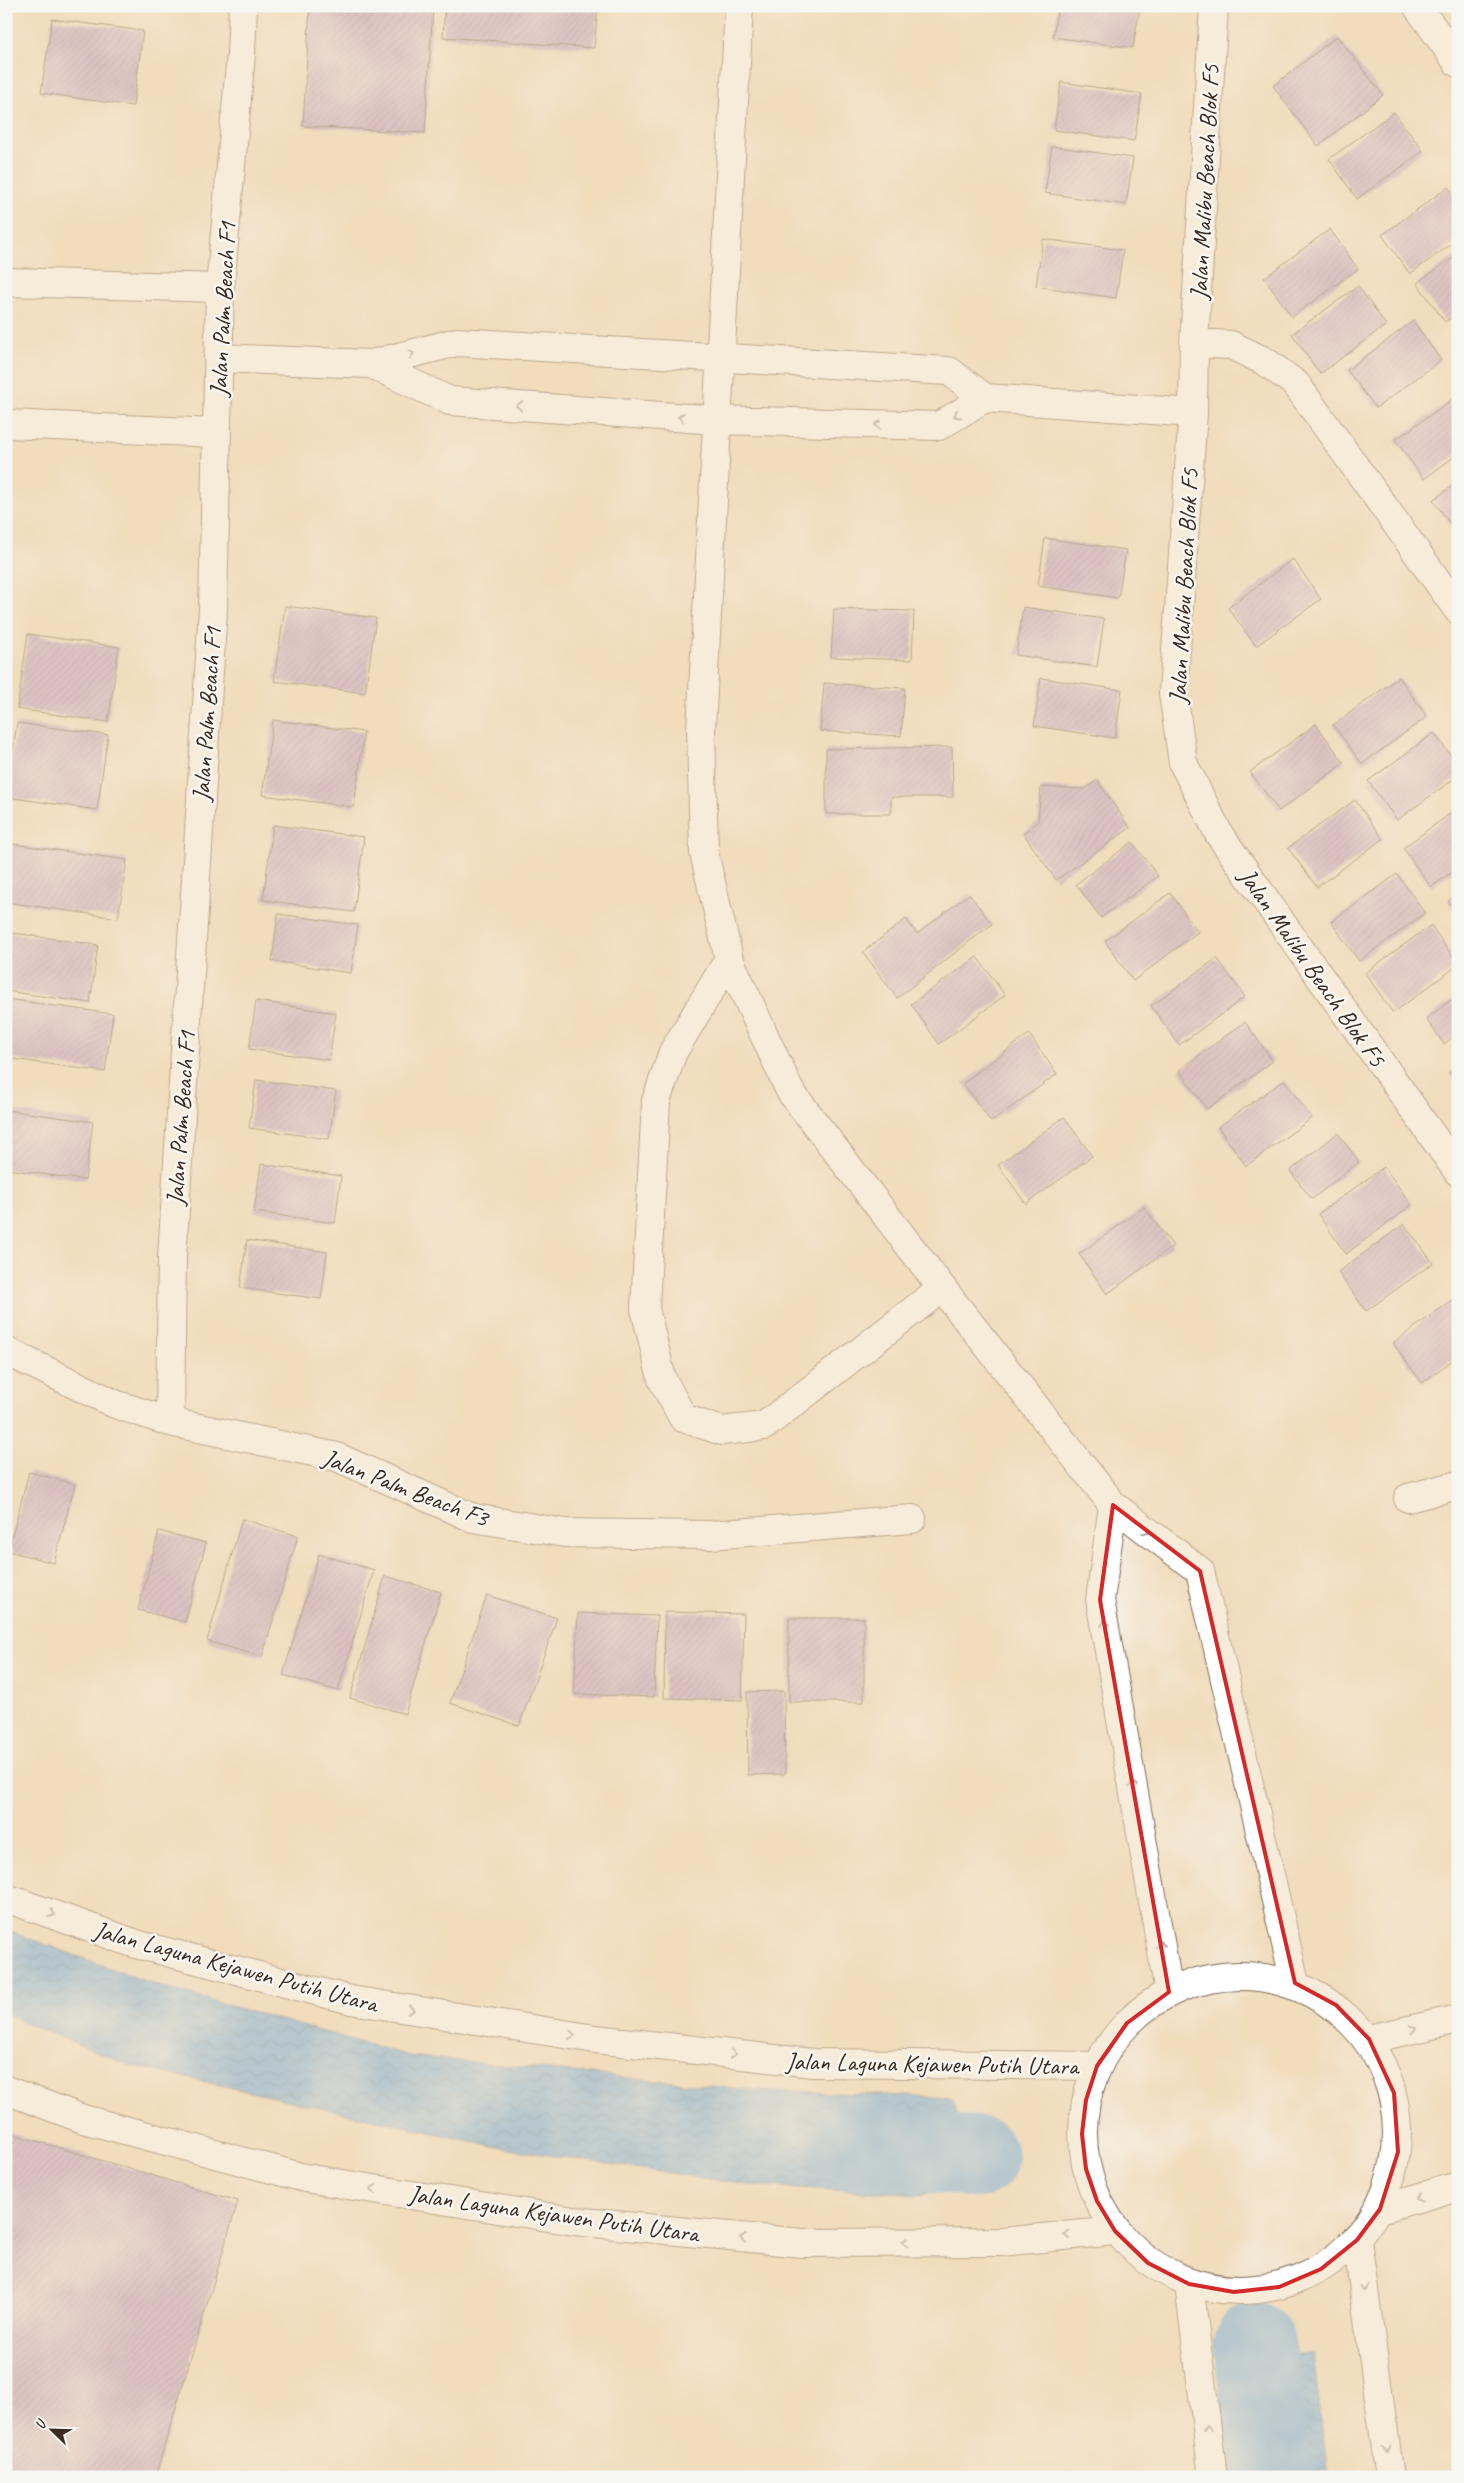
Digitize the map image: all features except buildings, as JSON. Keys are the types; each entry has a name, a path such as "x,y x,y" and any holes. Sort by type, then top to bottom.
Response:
{"street":[{"name":"Jalan Palm Beach F1","path":"170,1422 172,1257 213,609 220,288 241,54 243,6"},
{"path":"740,6 700,729 704,853 729,960 790,1091 1113,1505 1200,1571 1294,1983"},
{"name":"Jalan Malibu Beach Blok F5","path":"1214,6 1194,343 1193,413 1173,693 1183,763 1219,834 1458,1172"},
{"path":"1417,6 1458,63"},
{"path":"6,282 220,288"},
{"path":"218,358 371,364 457,342 949,371 985,398 1193,413"},
{"path":"1194,343 1231,345 1266,362 1296,384 1458,610"},
{"path":"371,364 450,401 717,420 939,426 985,398"},
{"path":"6,424 216,433"},
{"path":"729,960 673,1052 656,1101 645,1310 662,1379 683,1418 722,1431 764,1426 942,1288"},
{"name":"Jalan Palm Beach F3","path":"6,1351 115,1404 170,1422 337,1457 473,1518 565,1533 710,1535 912,1519"},
{"path":"1408,1498 1458,1485"},
{"path":"1113,1505 1100,1600 1169,1992"},
{"name":"Jalan Laguna Kejawen Putih Utara","path":"6,1898 136,1944 351,2000 595,2039 812,2063 1097,2066"},
{"path":"1231,1974 1294,1983 1336,2005 1368,2039 1394,2093 1398,2152 1380,2209 1357,2240 1321,2269 1279,2287 1234,2292 1189,2284 1148,2263 1116,2231 1097,2201 1086,2169 1082,2134 1086,2100 1097,2066 1127,2023 1169,1992 1231,1974"},
{"path":"1368,2039 1458,2019"},
{"name":"Jalan Laguna Kejawen Putih Utara","path":"6,2090 83,2120 305,2178 574,2221 802,2243 1001,2242 1116,2231"},
{"path":"1380,2209 1458,2186"},
{"path":"1357,2240 1390,2477"},
{"path":"1189,2284 1213,2477"}],"highlighted area":[{"path":"1113,1505 1200,1571 1295,1983 1336,2005 1369,2039 1394,2093 1398,2152 1380,2209 1357,2240 1321,2269 1279,2287 1234,2292 1189,2284 1148,2263 1115,2231 1097,2201 1086,2169 1082,2134 1086,2100 1097,2066 1127,2023 1169,1992 1100,1600"}],"water":[{"path":"6,1930 156,1985 410,2056 742,2089 953,2098 968,2182 921,2195 747,2185 502,2148 129,2065 6,2015"},
{"path":"1313,2353 1328,2477 1239,2477 1221,2366"}],"waterway":[{"path":"850,2144 977,2157"},
{"path":"1254,2344 1272,2477"}]}
